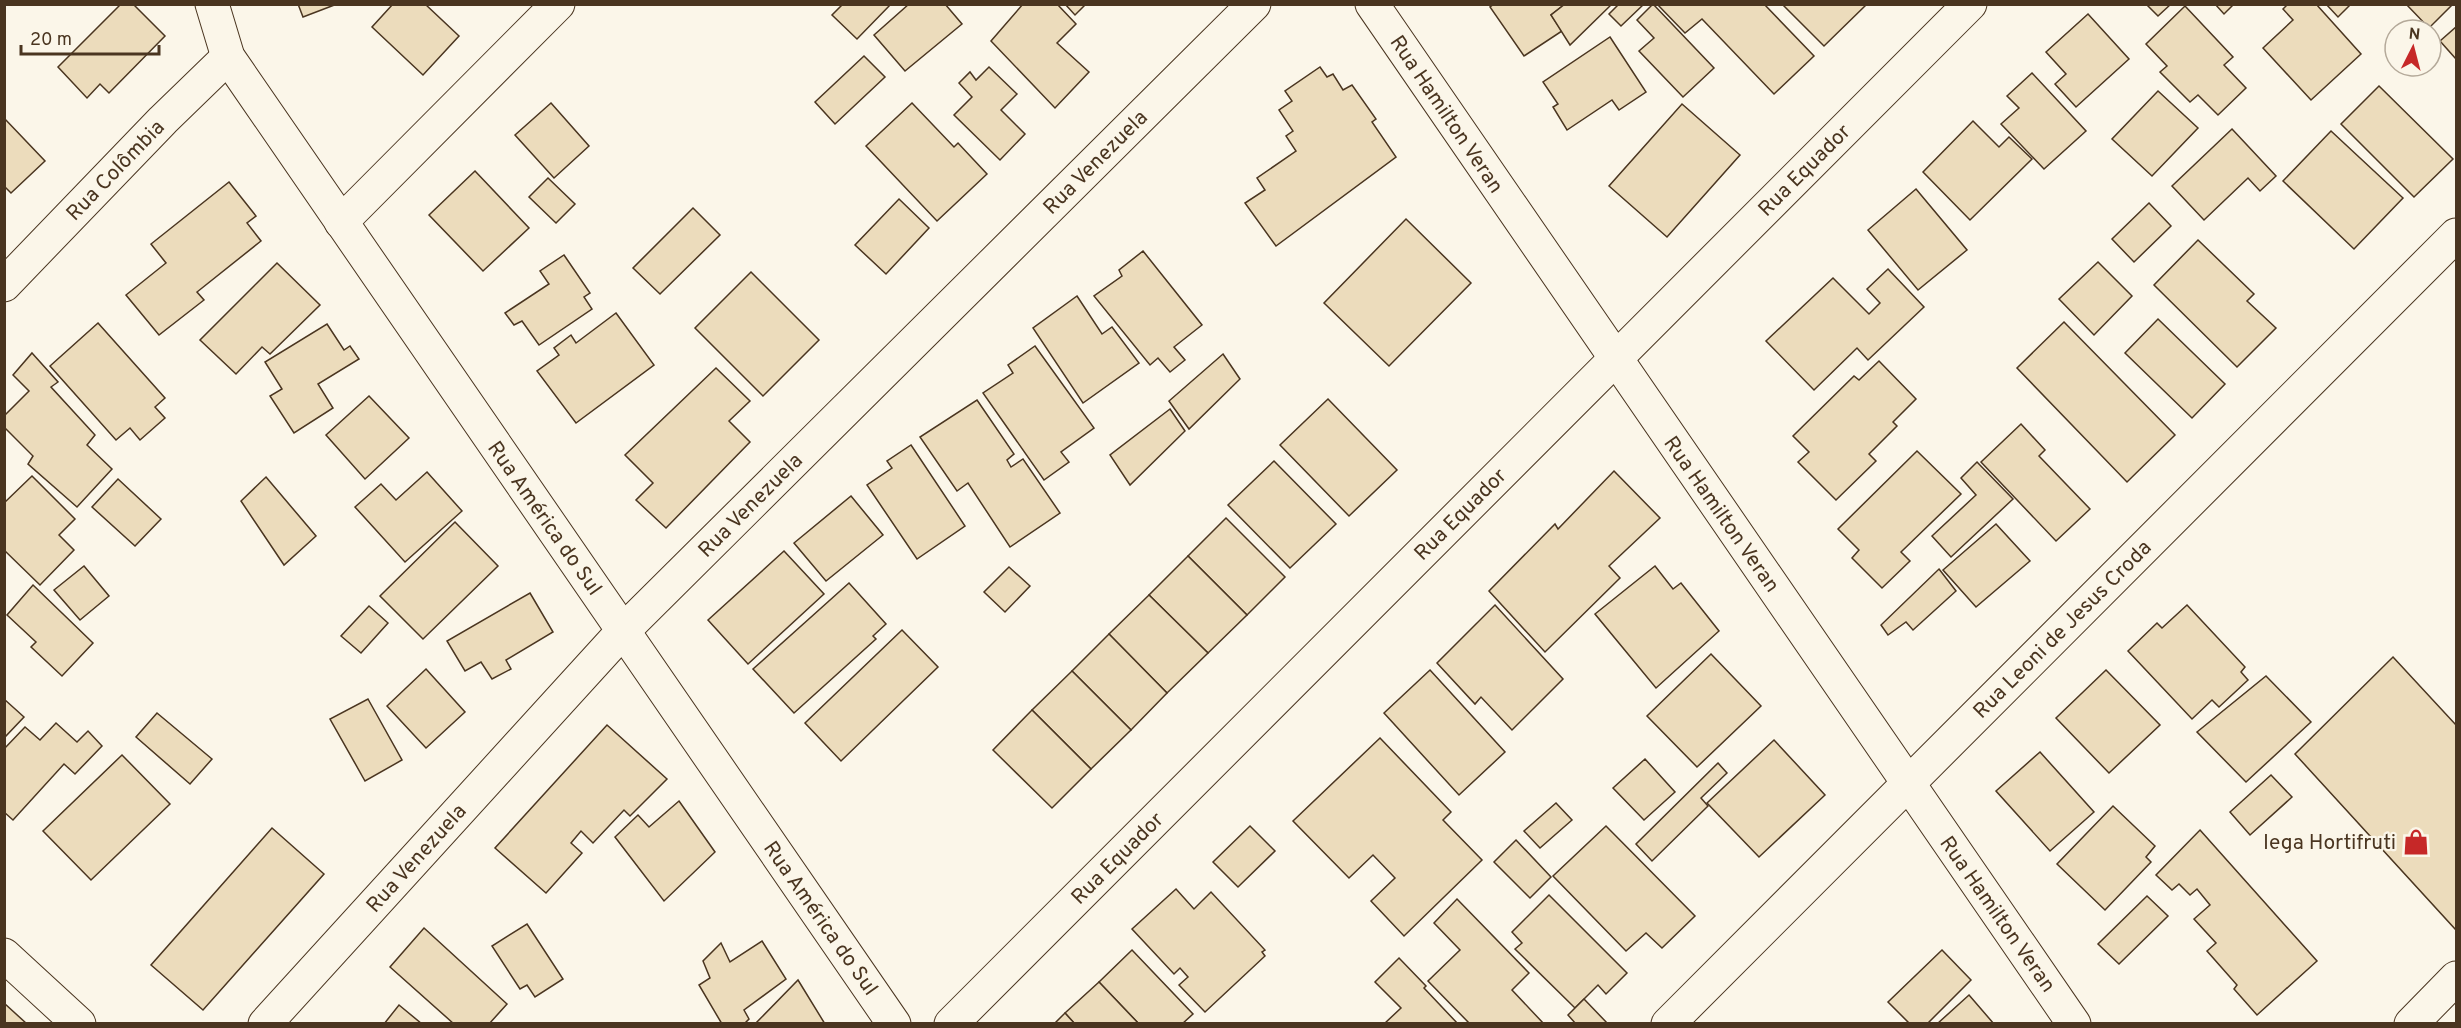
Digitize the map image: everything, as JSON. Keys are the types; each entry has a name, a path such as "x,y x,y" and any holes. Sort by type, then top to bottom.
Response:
{"street":[{"name":"Rua América do Sul","path":"212,4 228,57 894,1023"},
{"path":"341,222 558,4"},
{"name":"Rua Venezuela","path":"265,1023 623,631 1254,4"},
{"name":"Rua Hamilton Veran","path":"1372,4 2074,1023"},
{"name":"Rua Equador","path":"951,1023 1970,4"},
{"name":"Rua Colômbia","path":"4,285 228,57"},
{"name":"Rua Leoni de Jesus Croda","path":"1668,1023 2457,235"},
{"path":"4,955 79,1023"},
{"path":"2411,1023 2457,978"}],"building":[{"path":"121,4 133,4 165,36 109,93 100,84 87,98 58,67"},
{"path":"298,4 337,4 303,17"},
{"path":"393,4 425,4 459,36 423,75 372,27"},
{"path":"843,4 891,4 857,39 832,15"},
{"path":"909,4 945,4 962,24 905,71 874,35"},
{"path":"1023,4 1057,4 1076,24 1057,43 1089,72 1055,108 991,41"},
{"path":"1065,4 1086,4 1075,15"},
{"path":"1494,4 1565,4 1551,15 1562,31 1524,56 1490,7"},
{"path":"1565,4 1612,4 1570,45 1551,15"},
{"path":"1619,4 1644,4 1621,26 1609,14"},
{"path":"1653,4 1714,68 1683,97 1639,51 1654,38 1637,20"},
{"path":"1657,4 1764,4 1814,56 1774,94 1702,19 1685,33"},
{"path":"1782,4 1867,4 1824,46"},
{"path":"2146,4 2171,4 2158,16"},
{"path":"2215,4 2234,4 2224,14"},
{"path":"2288,4 2316,4 2361,54 2311,100 2263,48 2293,20 2283,9"},
{"path":"2326,4 2351,4 2338,17"},
{"path":"2406,4 2453,4 2439,18 2419,18"},
{"path":"2185,6 2233,57 2224,65 2246,88 2218,115 2198,95 2190,102 2160,72 2167,66 2146,44"},
{"path":"2088,14 2129,59 2076,107 2055,84 2066,74 2046,52"},
{"path":"2456,27 2456,59 2443,44 2443,38"},
{"path":"1610,37 1646,92 1619,110 1612,100 1567,130 1553,107 1558,104 1543,82"},
{"path":"864,56 885,77 835,124 815,102"},
{"path":"989,67 1017,94 1001,110 1025,134 1000,160 954,115 972,97 959,83 970,72 976,80"},
{"path":"1320,67 1327,77 1333,74 1343,90 1352,85 1376,119 1372,122 1396,157 1276,246 1245,203 1265,190 1257,178 1296,151 1286,136 1293,131 1279,110 1292,101 1285,91"},
{"path":"2032,73 2086,131 2044,169 2001,124 2019,108 2007,96"},
{"path":"2379,86 2453,159 2414,197 2341,124"},
{"path":"2158,91 2198,128 2152,176 2112,139"},
{"path":"551,103 589,146 554,178 515,135"},
{"path":"912,103 954,147 958,143 987,174 937,221 866,146"},
{"path":"1682,104 1740,155 1667,237 1609,186"},
{"path":"4,118 45,161 11,193 4,186"},
{"path":"1973,121 1999,147 2009,137 2032,159 1970,220 1923,172"},
{"path":"2232,129 2276,176 2260,191 2248,178 2204,220 2172,186"},
{"path":"2331,131 2403,198 2354,249 2283,181"},
{"path":"475,171 529,228 483,271 429,215"},
{"path":"548,178 575,204 556,223 529,197"},
{"path":"229,182 256,216 247,223 261,241 197,292 204,300 159,335 126,295 166,263 151,244"},
{"path":"1916,189 1967,250 1918,290 1868,230"},
{"path":"899,199 929,228 886,274 855,245"},
{"path":"2149,203 2171,226 2134,262 2112,239"},
{"path":"693,208 720,235 660,294 633,268"},
{"path":"1406,219 1471,283 1389,366 1324,303"},
{"path":"2198,240 2254,294 2247,301 2276,328 2237,367 2154,285"},
{"path":"1143,251 1202,325 1174,347 1185,360 1170,372 1158,358 1150,365 1094,296 1122,276 1119,270"},
{"path":"564,255 590,293 584,297 592,309 539,345 522,321 514,325 505,313 549,284 540,271"},
{"path":"2098,262 2132,296 2094,335 2059,299"},
{"path":"277,263 320,305 270,354 262,347 236,374 200,340"},
{"path":"1888,269 1924,307 1868,360 1857,348 1814,390 1766,341 1833,278 1869,314 1880,303 1867,289"},
{"path":"751,272 819,340 763,396 695,328"},
{"path":"1077,296 1102,334 1112,327 1139,363 1083,403 1033,328"},
{"path":"616,313 654,365 576,423 537,371 559,355 554,348 571,335 576,343"},
{"path":"2158,319 2225,384 2192,418 2125,353"},
{"path":"2064,322 2175,435 2127,482 2017,368"},
{"path":"98,323 165,398 155,407 165,418 140,440 130,428 116,440 50,366"},
{"path":"327,324 344,350 350,346 359,359 318,384 333,408 294,433 270,396 282,389 265,362"},
{"path":"1035,346 1094,428 1061,452 1069,462 1044,480 983,393 1013,373 1008,365"},
{"path":"32,353 58,382 51,387 95,435 87,445 112,469 77,507 28,464 33,456 4,427 4,416 29,391 13,375"},
{"path":"1223,354 1240,379 1189,429 1169,401"},
{"path":"1879,361 1916,399 1893,422 1897,426 1869,454 1876,461 1836,500 1798,462 1809,452 1793,436 1854,376 1859,380"},
{"path":"716,368 750,401 729,421 750,442 666,528 636,500 653,483 625,455"},
{"path":"369,396 409,438 365,479 326,435"},
{"path":"1328,399 1397,470 1349,516 1280,445"},
{"path":"977,400 1014,454 1007,460 1011,467 1023,459 1060,513 1010,547 968,483 957,491 920,437"},
{"path":"1170,409 1185,431 1130,485 1110,455"},
{"path":"2021,424 2045,450 2039,456 2090,509 2056,541 1981,462"},
{"path":"911,445 965,526 917,559 867,485 892,468 887,461"},
{"path":"1917,451 1961,494 1901,552 1910,561 1882,588 1852,558 1859,550 1838,529"},
{"path":"1274,461 1336,524 1290,568 1228,505"},
{"path":"1977,462 2013,499 1951,557 1932,536 1976,495 1961,478"},
{"path":"1614,471 1660,518 1609,566 1620,578 1545,652 1489,591 1555,524 1558,529"},
{"path":"427,472 462,511 405,562 355,507 381,484 396,500"},
{"path":"32,476 75,519 59,535 74,550 40,585 4,550 4,503"},
{"path":"266,477 316,536 284,565 241,501"},
{"path":"118,479 161,519 135,546 92,507"},
{"path":"851,496 883,535 826,581 794,543"},
{"path":"1226,518 1285,577 1247,615 1188,556"},
{"path":"455,522 498,566 423,639 380,596"},
{"path":"1996,524 2030,561 1976,607 1943,570"},
{"path":"784,551 824,594 748,664 708,620"},
{"path":"1188,556 1247,615 1208,653 1149,595"},
{"path":"84,566 109,596 80,620 54,590"},
{"path":"1655,566 1673,589 1681,583 1719,631 1656,688 1595,614"},
{"path":"1009,567 1030,586 1005,612 984,592"},
{"path":"1939,569 1956,591 1913,630 1906,622 1888,635 1881,625"},
{"path":"849,583 886,624 873,636 876,639 794,713 753,669"},
{"path":"33,585 93,643 62,676 31,647 36,642 7,615"},
{"path":"530,593 553,632 506,660 511,669 492,679 481,662 465,671 447,641"},
{"path":"1149,595 1208,653 1167,693 1109,634"},
{"path":"1495,605 1563,679 1512,730 1481,697 1475,704 1437,663"},
{"path":"2187,605 2245,667 2241,672 2248,680 2219,707 2212,700 2192,719 2128,651 2157,623 2162,628"},
{"path":"369,606 388,623 361,653 341,636"},
{"path":"902,630 938,667 841,761 805,723"},
{"path":"1109,634 1167,693 1131,730 1072,671"},
{"path":"1711,654 1761,706 1697,767 1647,716"},
{"name":"Iega Hortifruti","path":"2393,657 2456,725 2456,930 2295,754"},
{"path":"426,669 465,712 426,748 387,706"},
{"path":"1430,670 1505,752 1459,795 1384,713"},
{"path":"2106,670 2160,725 2109,773 2056,718"},
{"path":"1072,671 1131,730 1091,769 1032,710"},
{"path":"2266,676 2311,722 2246,782 2197,732"},
{"path":"4,699 24,717 4,738"},
{"path":"368,699 402,760 365,781 330,719"},
{"path":"1032,710 1091,769 1052,808 993,750"},
{"path":"157,713 212,759 190,784 136,737"},
{"path":"56,723 77,742 88,731 102,746 75,774 64,764 13,820 4,812 4,749 25,727 40,740"},
{"path":"607,725 667,779 630,816 624,810 593,843 581,831 571,843 582,853 546,893 495,848"},
{"path":"1380,738 1451,812 1443,820 1482,860 1404,936 1371,901 1395,878 1373,855 1349,878 1293,821"},
{"path":"1774,740 1825,795 1759,857 1707,803"},
{"path":"2040,752 2094,812 2050,851 1996,791"},
{"path":"122,755 170,804 91,880 43,831"},
{"path":"1645,759 1675,792 1644,820 1613,788"},
{"path":"1718,763 1727,773 1701,798 1708,806 1652,861 1636,844"},
{"path":"2271,775 2292,797 2250,835 2230,812"},
{"path":"679,801 715,852 664,901 615,837 638,815 649,827"},
{"path":"1556,803 1572,820 1540,848 1524,831"},
{"path":"2113,806 2155,846 2146,857 2151,862 2105,910 2057,864"},
{"path":"1250,826 1275,851 1238,887 1213,862"},
{"path":"1606,826 1695,916 1662,948 1646,933 1626,951 1553,876"},
{"path":"272,828 324,874 203,1010 151,965"},
{"path":"2200,830 2317,961 2257,1015 2234,989 2237,985 2207,951 2216,943 2194,919 2210,905 2197,889 2190,895 2179,884 2172,890 2156,875"},
{"path":"1516,840 1551,877 1530,898 1494,862"},
{"path":"1176,889 1194,909 1211,892 1265,950 1262,952 1265,956 1205,1012 1179,985 1188,977 1180,968 1174,974 1132,929"},
{"path":"1549,895 1627,973 1606,994 1598,985 1575,1008 1515,949 1522,943 1512,932"},
{"path":"2147,896 2168,916 2119,964 2098,944"},
{"path":"1457,899 1529,973 1512,990 1544,1024 1470,1024 1428,981 1460,950 1434,923"},
{"path":"527,924 563,979 535,997 527,985 520,989 492,946"},
{"path":"424,928 507,1004 489,1024 454,1024 390,967"},
{"path":"762,941 786,979 744,1010 749,1019 744,1024 722,1024 699,985 710,978 703,961 721,943 730,962"},
{"path":"1132,950 1193,1014 1182,1024 1139,1024 1099,982"},
{"path":"1942,950 1971,980 1927,1024 1910,1024 1888,1002"},
{"path":"1399,958 1458,1024 1384,1024 1401,1008 1375,982"},
{"path":"798,980 825,1024 755,1024"},
{"path":"1099,982 1139,1024 1075,1024 1065,1013"},
{"path":"1969,995 1994,1024 1937,1024"},
{"path":"1584,999 1608,1024 1576,1024 1568,1015"},
{"path":"4,1003 27,1024 4,1024"},
{"path":"399,1005 422,1024 384,1024"},
{"path":"1065,1013 1075,1024 1054,1024"}],"place":[{"name":"Iega Hortifruti","path":"2416,842"}]}
